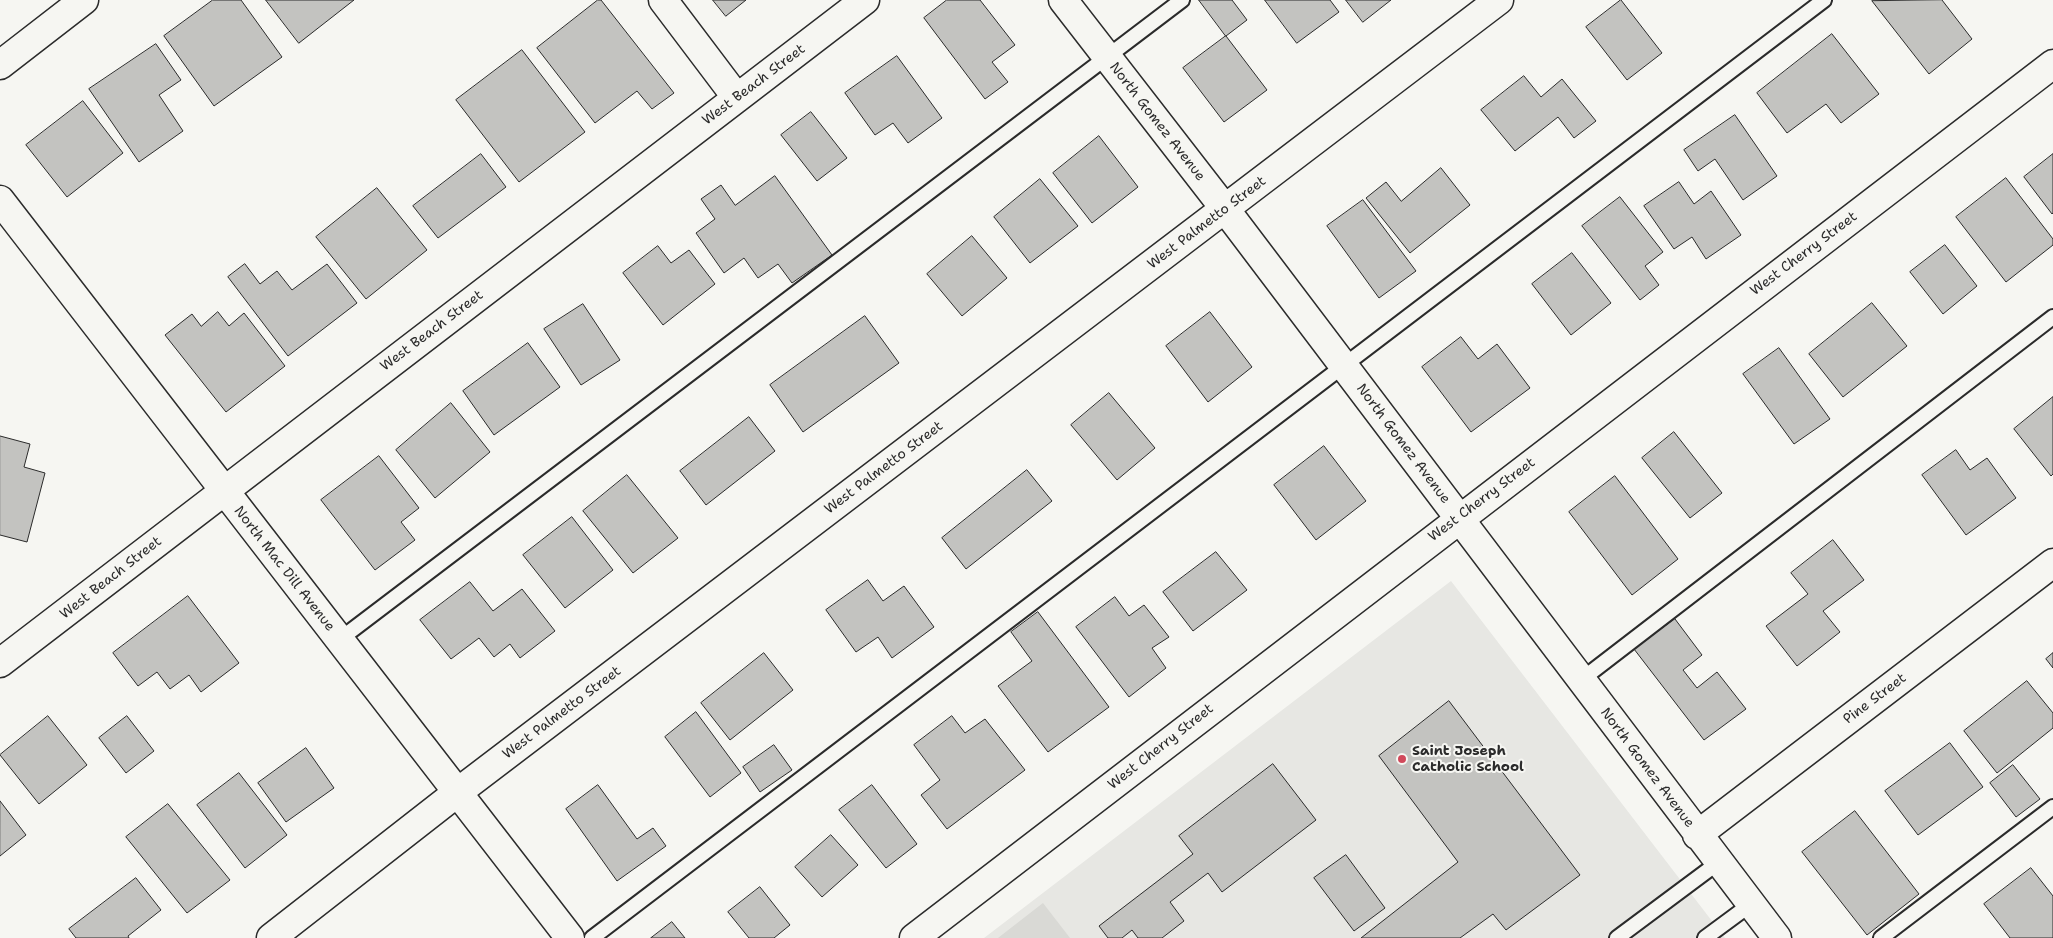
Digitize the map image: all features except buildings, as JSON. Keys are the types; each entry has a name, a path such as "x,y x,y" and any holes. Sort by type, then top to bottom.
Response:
{"street":[{"path":"0,65 84,0"},
{"path":"663,0 737,98"},
{"name":"West Beach Street","path":"0,664 223,490 865,0"},
{"name":"North Gomez Avenue","path":"1063,0 1225,209 1697,835 1777,938"},
{"name":"West Palmetto Street","path":"271,938 458,792 1499,0"},
{"name":"West Cherry Street","path":"914,938 1458,518 2053,64"},
{"name":"North Mac Dill Avenue","path":"0,200 570,938"},
{"name":"Pine Street","path":"1697,835 2053,563"}],"lane":[{"path":"339,640 1182,0"},
{"path":"592,938 1824,0"},
{"path":"1580,680 2053,317"},
{"path":"1880,938 2053,807"},
{"path":"1617,938 1719,862"},
{"path":"1705,938 1751,904"}],"shaded area":[{"name":"Saint Joseph Catholic School","path":"1451,581 1725,938 984,938"},
{"path":"1043,903 1070,938 998,938"}],"place":[{"name":"Saint Joseph Catholic School","path":"1402,759"}]}
